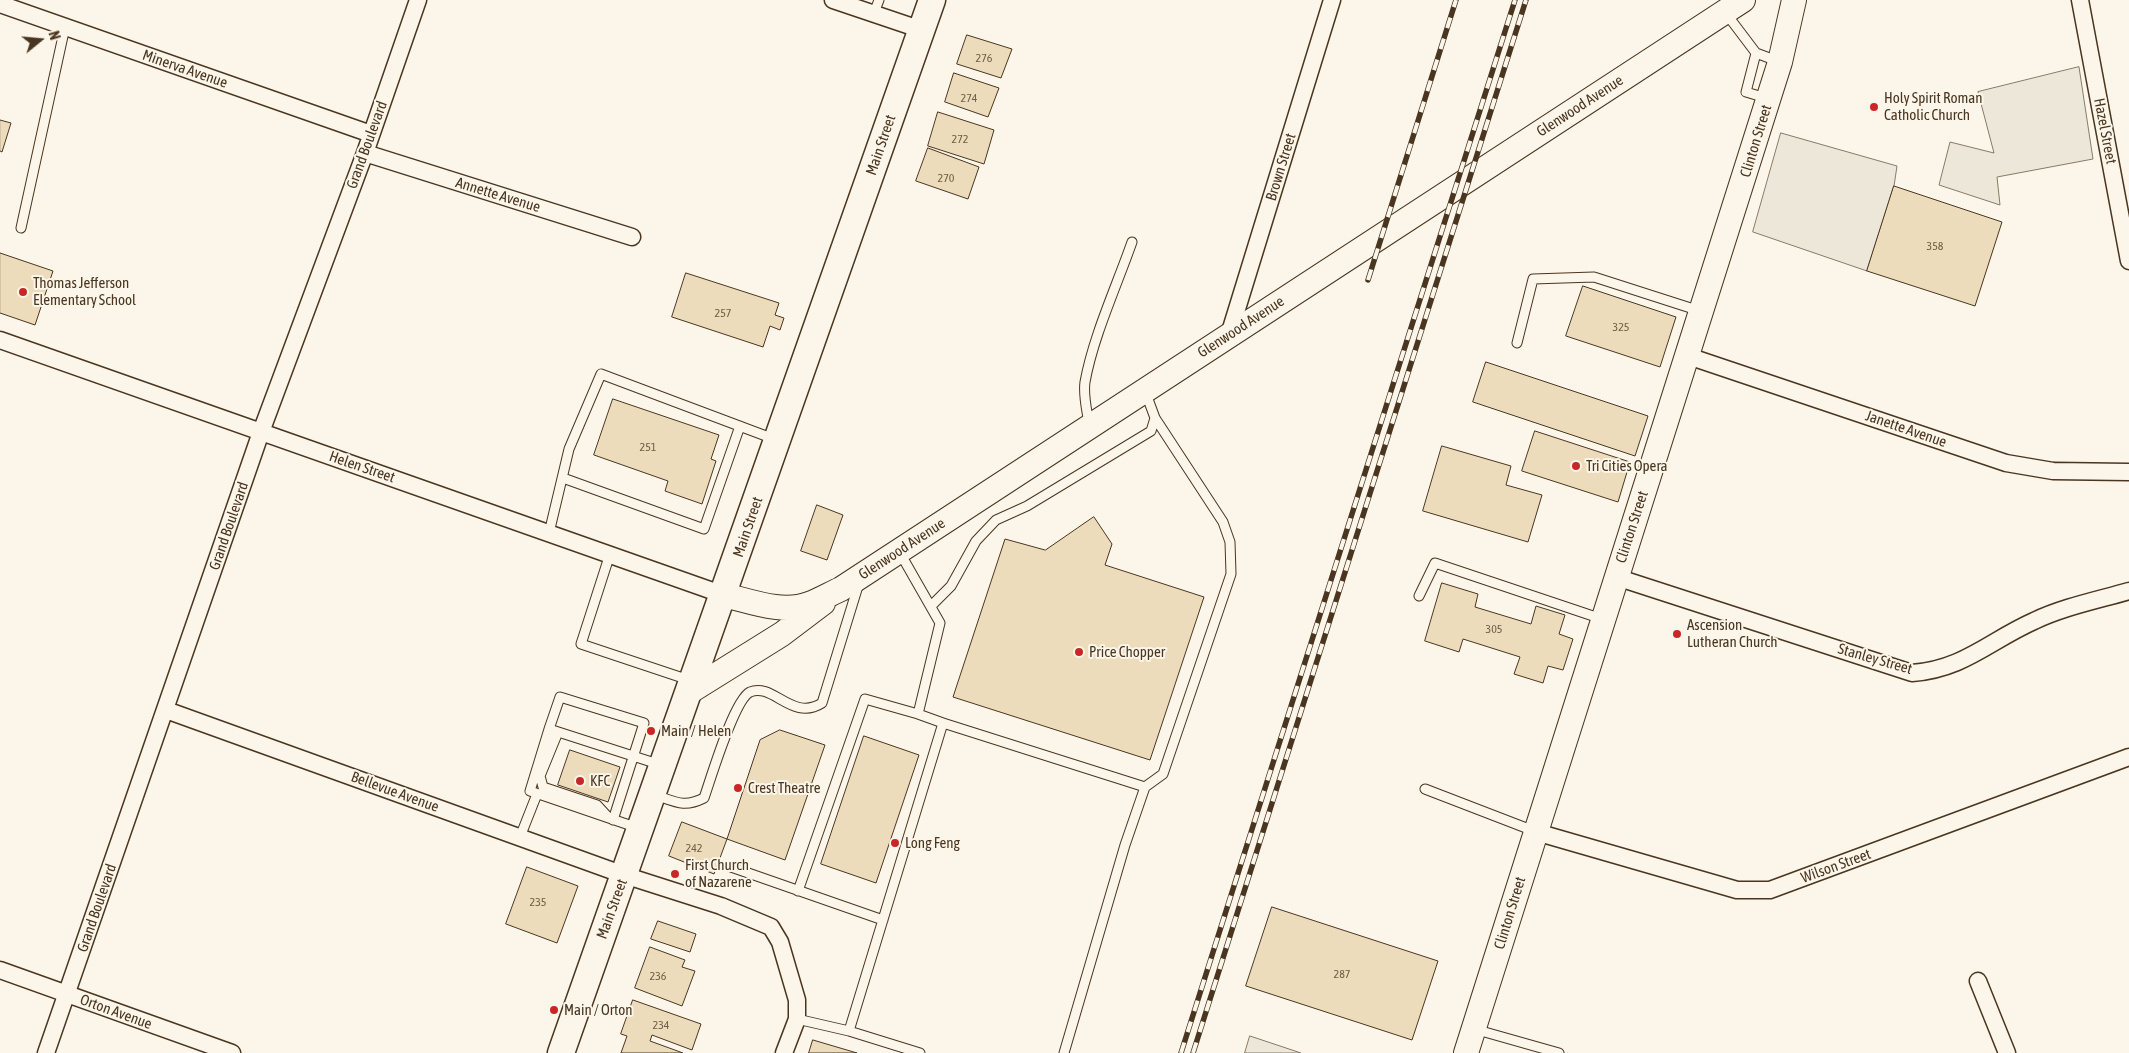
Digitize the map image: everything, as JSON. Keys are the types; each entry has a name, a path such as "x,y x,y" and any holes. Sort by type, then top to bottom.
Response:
{"main road":[{"name":"Main Street","path":"561,1053 664,766 932,0"}],"street":[{"name":"Grand Boulevard","path":"46,1053 261,432 371,134 418,0"},
{"path":"833,0 877,6 922,30"},
{"name":"Brown Street","path":"1229,334 1332,0"},
{"name":"Clinton Street","path":"1466,1053 1602,619 1769,99 1780,62 1794,0"},
{"name":"Hazel Street","path":"2080,0 2129,261"},
{"name":"Minerva Avenue","path":"0,4 371,134"},
{"name":"Glenwood Avenue","path":"724,595 776,607 789,608 808,605 841,589 1734,6"},
{"name":"Annette Avenue","path":"364,153 632,237"},
{"name":"Helen Street","path":"0,340 724,595"},
{"name":"Janette Avenue","path":"1688,356 2006,463 2053,471 2129,472"},
{"name":"Stanley Street","path":"1616,577 1912,672 1934,671 1958,663 2034,620 2129,591"},
{"path":"691,686 782,634 841,589"},
{"name":"Bellevue Avenue","path":"166,710 624,874 721,906 771,928 780,942 790,969 797,1000 796,1020"},
{"name":"Wilson Street","path":"1536,832 1738,890 1770,890 2129,757"},
{"name":"Orton Avenue","path":"0,970 232,1053"},
{"path":"1978,981 2007,1053"},
{"path":"784,1053 796,1020"}],"lane":[{"path":"1734,6 1756,53 1746,92 1769,99"},
{"path":"21,228 65,27"},
{"path":"1756,53 1780,62"},
{"path":"1090,426 1085,400 1085,382 1132,242"},
{"path":"1517,343 1533,280 1594,277 1702,311"},
{"path":"549,533 569,449 601,374 778,440"},
{"path":"1064,1053 1124,845 1145,787 1163,774 1231,574 1230,542 1223,522 1155,418 1144,390"},
{"path":"932,605 951,586 976,541 996,520 1027,506 1137,442 1151,431 1155,418"},
{"path":"562,478 704,529 740,426"},
{"path":"898,551 932,605 940,623 918,714"},
{"path":"610,554 581,644 691,686"},
{"path":"1420,596 1434,563 1602,619"},
{"path":"653,794 684,805 692,804 704,798 737,708 741,700 750,692 761,691 803,710 813,709 822,703 861,576"},
{"path":"560,697 644,723 611,819 597,805 543,786 540,776 554,730 560,697"},
{"path":"798,892 865,699 918,714 1145,787"},
{"path":"849,1032 943,723"},
{"path":"554,730 664,766"},
{"path":"554,730 530,791 640,829"},
{"path":"1425,789 1536,832"},
{"path":"520,837 537,794"},
{"path":"731,867 798,892 883,920"},
{"path":"796,1020 849,1032 920,1053"},
{"path":"1474,1029 1559,1053"}],"shaded area":[{"path":"2079,67 2093,159 1997,177 2000,205 1939,185 1950,142 1994,153 1978,92"},
{"path":"1781,133 1897,166 1894,186 1867,271 1753,232"},
{"path":"1250,1036 1301,1053 1245,1053"}],"building":[{"path":"967,35 1012,49 1001,78 957,64"},
{"path":"954,73 999,88 988,117 945,102"},
{"path":"938,112 994,130 984,164 928,146"},
{"path":"0,120 11,123 2,152 0,151"},
{"path":"928,148 979,167 968,199 916,181"},
{"path":"1894,186 2002,222 1975,306 1867,271"},
{"name":"Thomas Jefferson Elementary School","path":"0,253 53,271 35,325 0,313"},
{"path":"686,273 779,303 775,315 784,318 780,330 770,326 763,347 672,317"},
{"path":"1583,286 1676,317 1660,367 1566,336"},
{"path":"1486,362 1648,416 1635,456 1473,402"},
{"path":"613,399 719,435 711,459 716,461 702,504 665,491 668,481 594,455"},
{"name":"Tri Cities Opera","path":"1535,431 1630,462 1618,502 1522,471"},
{"path":"1442,446 1511,466 1506,485 1542,495 1528,542 1423,511"},
{"path":"817,505 843,515 827,560 801,551"},
{"path":"1094,517 1112,544 1105,565 1204,597 1150,760 953,697 1005,539 1045,550"},
{"path":"1442,583 1478,594 1475,607 1531,624 1536,606 1565,615 1559,634 1573,639 1563,670 1548,666 1543,683 1514,674 1520,657 1463,639 1459,652 1425,641"},
{"path":"780,730 825,745 785,860 727,839 760,740"},
{"path":"864,736 919,755 876,883 821,864"},
{"path":"570,750 620,767 608,802 558,785"},
{"path":"682,822 727,839 714,874 669,856"},
{"path":"527,867 578,886 557,943 506,924"},
{"path":"1272,907 1438,961 1412,1040 1246,986"},
{"path":"658,921 696,934 690,952 651,939"},
{"path":"650,947 685,960 682,967 695,971 682,1006 635,988"},
{"path":"633,1000 701,1024 692,1050 652,1035 650,1041 683,1053 621,1053 627,1036 621,1034"},
{"path":"813,1040 857,1053 809,1053"}],"railway":[{"path":"1368,280 1456,0"},
{"path":"1181,1053 1515,0"},
{"path":"1193,1053 1526,0"}],"place":[{"name":"Holy Spirit Roman Catholic Church","path":"1874,107"},
{"name":"Thomas Jefferson Elementary School","path":"23,292"},
{"name":"Tri Cities Opera","path":"1576,466"},
{"name":"Ascension Lutheran Church","path":"1677,634"},
{"name":"Price Chopper","path":"1079,652"},
{"name":"Main / Helen","path":"651,731"},
{"name":"KFC","path":"580,781"},
{"name":"Crest Theatre","path":"738,788"},
{"name":"Long Feng","path":"895,843"},
{"name":"First Church of Nazarene","path":"675,874"},
{"name":"Main / Orton","path":"554,1010"}]}
